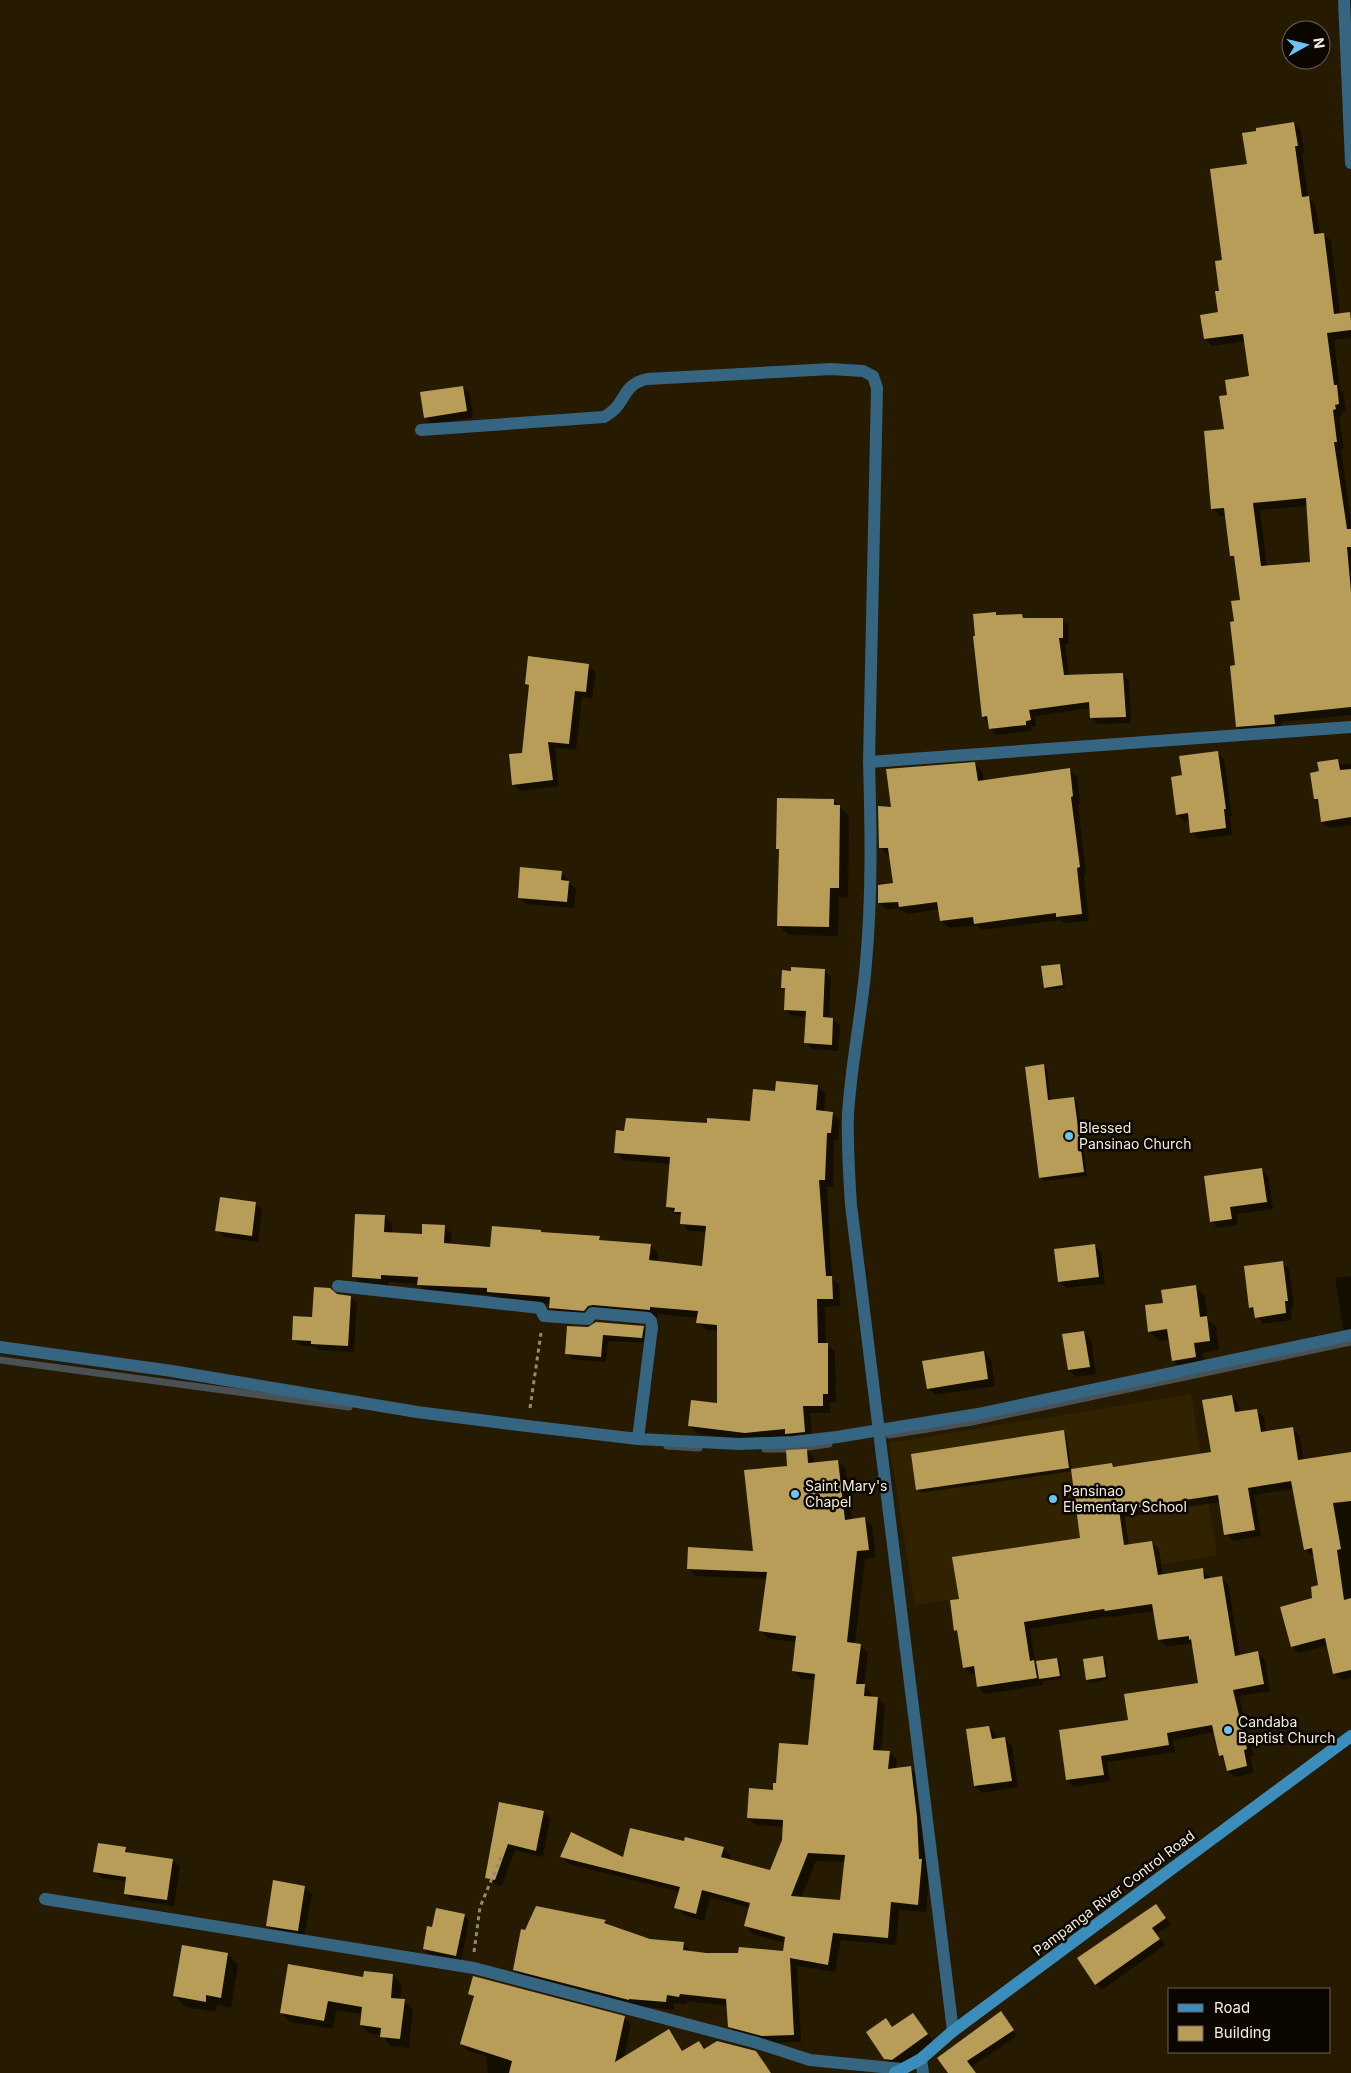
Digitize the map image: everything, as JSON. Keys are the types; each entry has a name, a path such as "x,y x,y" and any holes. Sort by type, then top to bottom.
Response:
{"main road":[{"name":"Pampanga River Control Road","path":"898,2071 920,2059 953,2031 1351,1736"}],"street":[{"path":"1344,0 1351,163"},
{"path":"420,430 604,417 620,405 629,387 638,381 647,379 831,369 863,371 873,376 877,388 869,762 871,850 869,918 866,964 848,1112 847,1142 851,1205 953,2031"},
{"path":"869,762 1351,727"},
{"path":"338,1286 540,1308 544,1316 588,1319 592,1313 648,1318 651,1321 652,1327 638,1439"},
{"path":"0,1347 172,1371 417,1412 638,1439 740,1444 793,1442 978,1414 1351,1335"},
{"path":"45,1899 474,1968 754,2042 810,2060 898,2071"},
{"path":"920,2059 924,2073"}],"path":[{"path":"527,1426 544,1316"},
{"path":"474,1968 475,1937 480,1907 501,1857"}],"shaded area":[{"name":"Pansinao Elementary School","path":"1191,1394 1217,1555 915,1605 889,1443"}],"building":[{"path":"1294,122 1298,146 1295,146 1302,197 1309,196 1314,234 1324,233 1334,314 1350,312 1351,330 1327,333 1334,385 1337,385 1339,404 1335,405 1336,409 1333,410 1337,442 1334,442 1347,529 1351,529 1351,547 1347,547 1351,592 1351,707 1274,715 1275,724 1236,727 1230,666 1235,665 1230,622 1234,621 1231,601 1240,600 1234,556 1230,556 1224,508 1211,509 1204,431 1224,429 1219,396 1227,395 1225,380 1249,376 1243,334 1204,339 1200,315 1218,312 1215,291 1219,291 1215,261 1222,260 1210,169 1247,164 1242,133 1256,131 1256,128","holes":["1306,498 1310,562 1261,566 1253,503"]},
{"path":"463,386 467,411 424,418 420,392"},
{"path":"996,612 996,615 1022,614 1023,618 1063,618 1063,638 1059,638 1064,675 1123,673 1126,717 1090,718 1089,702 1029,710 1031,720 1026,721 1026,725 989,729 987,716 982,717 973,636 975,636 973,614"},
{"path":"528,656 589,664 586,692 575,691 569,744 548,742 553,780 512,785 509,754 522,753 529,685 525,684"},
{"path":"1218,751 1226,809 1224,809 1226,828 1190,833 1188,813 1176,815 1171,777 1182,775 1179,756"},
{"path":"1338,759 1340,770 1351,769 1351,817 1321,822 1318,799 1314,799 1310,773 1319,771 1317,762"},
{"path":"975,762 978,781 1070,768 1073,796 1071,797 1080,867 1077,868 1082,914 1056,917 1056,913 974,924 973,917 940,921 937,902 899,907 898,902 878,903 878,885 893,883 888,848 879,848 878,806 891,807 886,769"},
{"path":"777,798 834,799 834,805 840,805 839,888 830,888 829,927 777,926 779,849 776,849"},
{"path":"520,867 562,871 561,880 569,881 567,902 518,898"},
{"path":"1060,964 1063,985 1044,988 1041,966"},
{"path":"791,967 825,969 823,1017 833,1018 832,1045 804,1043 806,1011 784,1010 785,988 781,988 782,970 791,971"},
{"path":"1044,1064 1048,1100 1074,1097 1084,1172 1039,1178 1025,1067"},
{"path":"776,1081 818,1085 816,1110 833,1112 831,1133 827,1133 825,1180 819,1180 826,1276 832,1276 833,1299 817,1299 818,1343 828,1343 828,1394 823,1394 823,1406 803,1406 805,1432 785,1434 785,1429 745,1433 688,1426 691,1400 717,1403 717,1325 696,1323 698,1311 650,1307 650,1310 593,1305 588,1306 584,1311 549,1308 550,1297 487,1292 487,1288 417,1285 418,1277 381,1275 381,1279 352,1277 355,1214 385,1215 384,1232 422,1234 422,1224 445,1225 444,1243 490,1247 492,1226 541,1230 541,1232 600,1236 599,1240 651,1244 649,1260 702,1266 706,1226 680,1224 681,1212 674,1212 675,1208 666,1207 670,1157 614,1153 616,1130 624,1131 626,1118 707,1123 707,1118 750,1121 753,1089 775,1091"},
{"path":"1262,1168 1267,1202 1230,1207 1232,1219 1210,1222 1204,1176"},
{"path":"220,1197 256,1202 252,1236 215,1231"},
{"path":"1095,1244 1099,1277 1058,1282 1054,1249"},
{"path":"1283,1261 1288,1301 1285,1301 1286,1313 1255,1318 1253,1307 1249,1308 1244,1266"},
{"path":"1196,1285 1200,1317 1207,1316 1210,1341 1194,1343 1196,1357 1172,1361 1167,1329 1148,1332 1145,1305 1163,1303 1161,1290"},
{"path":"314,1287 330,1288 337,1294 351,1296 348,1346 311,1344 311,1341 292,1340 293,1316 312,1317"},
{"path":"596,1322 644,1326 642,1338 603,1335 601,1357 565,1354 567,1326 588,1327"},
{"path":"1084,1331 1090,1367 1068,1370 1062,1334"},
{"path":"984,1351 988,1379 927,1389 922,1361"},
{"path":"1232,1395 1235,1412 1257,1409 1261,1432 1293,1427 1298,1460 1351,1452 1351,1501 1333,1503 1341,1549 1337,1550 1344,1600 1351,1598 1351,1670 1333,1674 1325,1638 1291,1647 1280,1607 1312,1598 1311,1587 1318,1585 1312,1548 1304,1550 1291,1481 1248,1488 1255,1530 1224,1535 1218,1495 1119,1510 1124,1545 1152,1541 1158,1575 1203,1568 1204,1579 1222,1576 1235,1656 1258,1651 1264,1684 1233,1690 1247,1749 1244,1750 1247,1766 1227,1771 1223,1755 1219,1756 1212,1725 1167,1733 1169,1745 1101,1756 1104,1775 1066,1780 1059,1730 1128,1720 1124,1694 1198,1683 1191,1639 1189,1640 1189,1636 1158,1640 1152,1604 1105,1611 1104,1609 1024,1622 1030,1661 1034,1660 1037,1678 977,1687 974,1666 963,1668 957,1630 954,1631 950,1600 959,1599 952,1557 1080,1538 1071,1469 1112,1463 1113,1467 1211,1452 1202,1400"},
{"path":"1064,1430 1069,1468 916,1490 911,1454"},
{"path":"807,1449 808,1463 838,1460 845,1520 865,1517 869,1550 857,1551 847,1642 861,1644 856,1684 865,1684 864,1696 878,1697 873,1750 890,1751 888,1769 911,1766 917,1817 919,1859 922,1859 918,1905 891,1902 888,1938 833,1933 828,1965 790,1958 794,2035 762,2036 728,2027 726,1999 680,1994 679,1997 667,1995 666,2002 629,2000 513,1970 521,1929 525,1930 536,1906 606,1920 604,1923 650,1939 684,1942 683,1950 706,1953 738,1953 739,1947 783,1951 785,1937 744,1926 750,1903 702,1890 696,1914 674,1908 680,1887 560,1857 571,1832 623,1857 630,1828 684,1841 685,1837 724,1847 721,1857 770,1870 782,1840 783,1820 747,1818 749,1788 773,1790 773,1783 776,1783 779,1743 808,1745 815,1674 792,1671 796,1636 759,1631 767,1572 687,1569 688,1547 753,1551 744,1470 787,1466 786,1450","holes":["808,1853 845,1855 840,1900 791,1896"]},
{"path":"1103,1656 1106,1677 1086,1680 1083,1659"},
{"path":"1057,1658 1060,1676 1039,1679 1036,1661"},
{"path":"989,1726 992,1739 1005,1737 1012,1781 974,1786 966,1729"},
{"path":"499,1802 544,1811 536,1851 508,1844 495,1880 485,1878"},
{"path":"98,1843 126,1847 125,1852 173,1859 167,1900 124,1894 126,1877 93,1872"},
{"path":"273,1880 305,1886 298,1931 266,1926"},
{"path":"1156,1904 1166,1918 1152,1928 1160,1939 1095,1985 1077,1958"},
{"path":"436,1908 465,1914 456,1956 423,1949 427,1926 432,1927"},
{"path":"182,1945 228,1953 221,1998 206,1995 206,2002 173,1996"},
{"path":"288,1964 363,1977 364,1971 393,1974 391,1998 405,1999 400,2039 380,2037 381,2028 360,2025 362,2007 328,2001 324,2021 280,2013"},
{"path":"473,1976 625,2016 615,2062 669,2029 682,2051 699,2041 704,2049 717,2041 756,2051 771,2073 509,2073 512,2061 460,2044 474,1996 468,1994"},
{"path":"1001,2011 1014,2030 967,2061 976,2073 948,2073 937,2058"},
{"path":"913,2013 928,2034 892,2060 884,2059 866,2032 886,2018 892,2027"}],"waterway":[{"path":"889,1435 972,1422 1351,1342"},
{"path":"0,1360 349,1407"},
{"path":"765,1449 794,1449 829,1444"},
{"path":"667,1446 699,1448"}],"place":[{"name":"Blessed Pansinao Church","path":"1069,1136"},
{"name":"Saint Mary's Chapel","path":"795,1494"},
{"name":"Pansinao Elementary School","path":"1053,1499"},
{"name":"Candaba Baptist Church","path":"1228,1730"}]}
